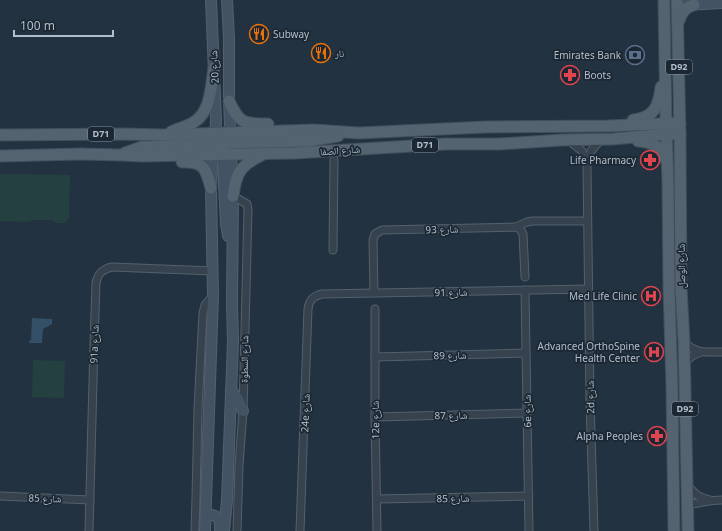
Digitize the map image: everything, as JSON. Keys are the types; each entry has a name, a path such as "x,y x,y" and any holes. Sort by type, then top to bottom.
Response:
{"main road":[{"name":"شارع 20","path":"211,0 217,148"},
{"name":"شارع 20","path":"227,0 229,38 229,101 234,139"},
{"name":"شارع الوصل","path":"664,0 665,61 673,130 680,236 688,531"},
{"path":"677,2 717,3"},
{"name":"شارع الوصل","path":"674,531 672,386 668,289 668,168 673,130 678,24 677,2"},
{"path":"678,24 682,12 694,2"},
{"path":"608,126 616,122 640,119 649,115 653,111 659,101 662,70 665,61"},
{"path":"165,135 176,129 191,124 203,114 208,104 214,68"},
{"path":"229,101 236,115 240,120 245,122 255,124 293,125 314,130"},
{"name":"شارع الصفا","path":"0,156 81,154 142,156 217,148 234,139 314,130 359,133 484,127 608,126 673,130"},
{"name":"شارع الصفا","path":"0,135 165,135 217,148 264,154 445,144 499,144 614,139 673,130"},
{"path":"234,139 308,141 359,133"},
{"path":"217,148 239,153 236,148 239,143 234,139"},
{"path":"614,139 649,142 654,144 665,156 668,168"},
{"path":"217,148 223,167 226,224 232,244"},
{"path":"205,531 213,295 211,188 217,148"},
{"name":"شارع السطوة","path":"217,148 233,196 233,340 227,500 224,531"},
{"path":"233,196 234,185 246,163 264,154"},
{"path":"121,155 144,163 194,162 206,171 211,188"},
{"path":"672,386 676,414 679,499 683,504 687,505"},
{"path":"231,390 243,411"},
{"path":"206,515 212,514 217,516 220,521 220,531"}],"street":[{"name":"2d شارع","path":"594,531 590,401 587,166 589,153 602,139"},
{"name":"2d شارع","path":"568,140 582,151 587,166"},
{"path":"333,250 334,160"},
{"name":"شارع السطوة","path":"233,196 247,204 248,209 243,411 239,466 237,531"},
{"path":"525,277 522,232 516,226 532,221 587,221"},
{"name":"شارع 93","path":"374,293 373,240 378,231 516,226"},
{"name":"91a شارع","path":"89,531 96,283 98,277 106,268 112,267 213,271"},
{"name":"شارع 91","path":"314,297 322,294 588,289"},
{"name":"6e شارع","path":"525,290 529,531"},
{"path":"195,531 198,409 203,312 205,305 213,295"},
{"name":"24e شارع","path":"300,531 308,304 314,297"},
{"name":"12e شارع","path":"375,309 377,531"},
{"path":"684,342 701,352 722,352"},
{"path":"684,363 692,356 701,352"},
{"name":"شارع 89","path":"375,357 526,354"},
{"name":"شارع 87","path":"375,417 528,413"},
{"path":"687,484 696,495 701,498 722,500"},
{"name":"شارع 85","path":"0,496 90,500"},
{"name":"شارع 85","path":"377,499 529,496"},
{"path":"687,505 711,500"}],"green space":[{"path":"0,174 70,175 69,218 65,223 56,223 53,220 32,220 29,222 0,221"},
{"path":"33,360 65,361 64,398 32,397"}],"water":[{"path":"32,318 52,319 52,324 43,329 42,343 29,343 31,340"}],"place":[{"name":"Subway","path":"259,34"},
{"name":"نار","path":"321,53"},
{"name":"Emirates Bank","path":"635,55"},
{"name":"Boots","path":"570,75"},
{"name":"Life Pharmacy","path":"650,160"},
{"name":"Med Life Clinic","path":"651,296"},
{"name":"Advanced OrthoSpine Health Center","path":"654,352"},
{"name":"Alpha Peoples","path":"657,436"}]}
